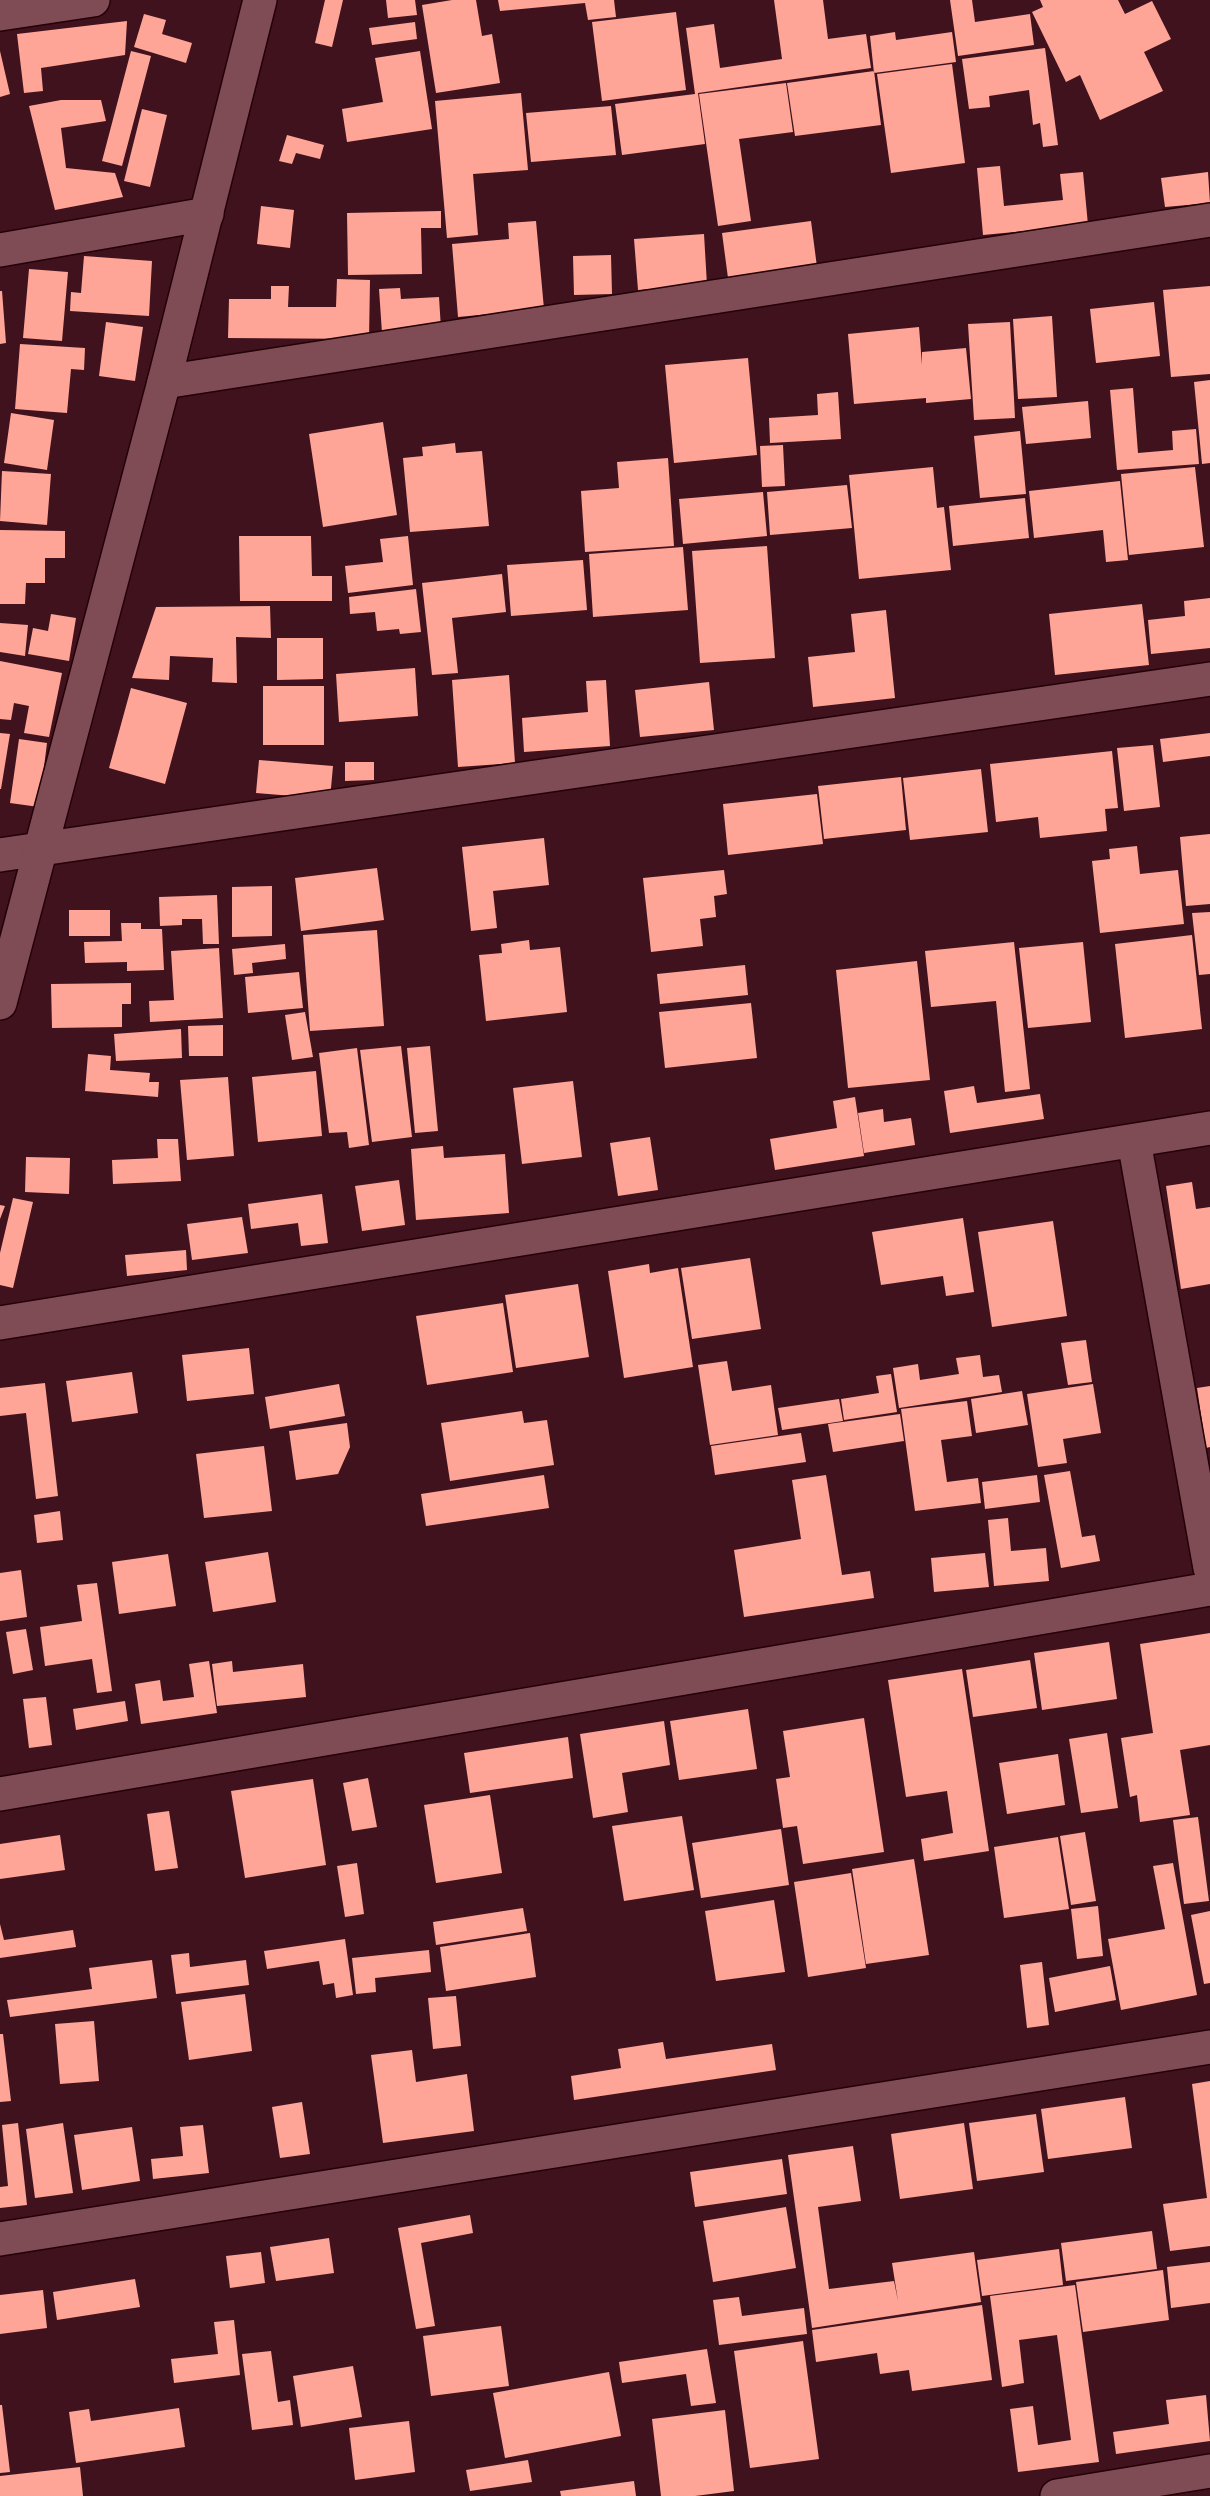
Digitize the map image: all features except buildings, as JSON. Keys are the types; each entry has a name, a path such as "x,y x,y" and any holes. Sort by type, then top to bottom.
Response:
{"street":[{"path":"0,14 93,0"},
{"path":"0,1002 164,382 260,0"},
{"path":"0,250 207,214"},
{"path":"164,382 1210,220"},
{"path":"0,855 1210,679"},
{"path":"0,1323 1210,1128"},
{"path":"1134,1141 1210,1568"},
{"path":"0,1794 1210,1589"},
{"path":"0,2239 1210,2047"},
{"path":"1057,2496 1210,2471"}]}
